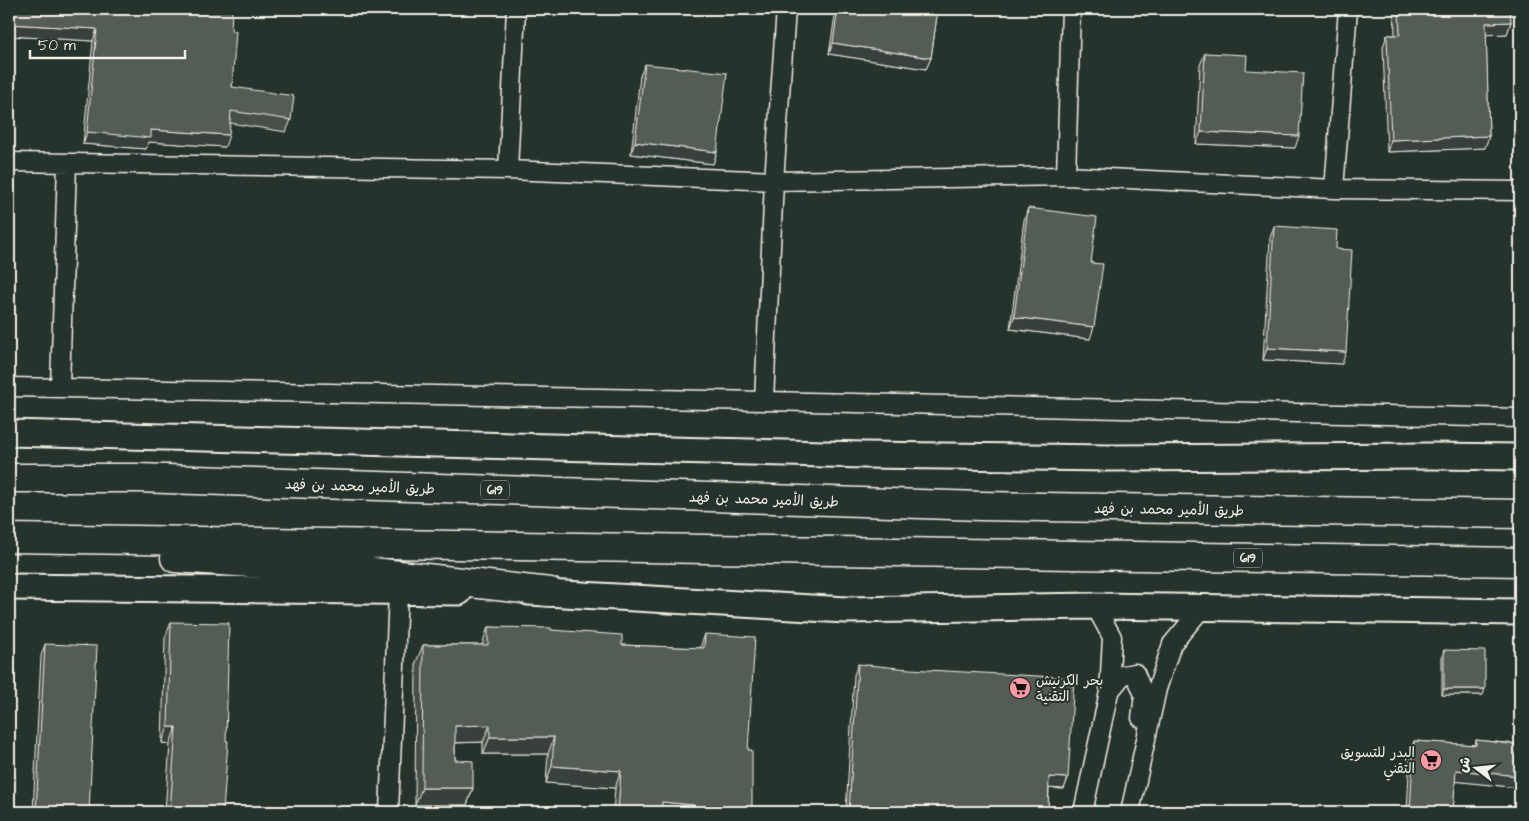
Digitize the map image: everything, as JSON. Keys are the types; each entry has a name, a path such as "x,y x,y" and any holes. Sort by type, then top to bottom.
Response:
{"highway":[{"path":"9,466 137,478"},
{"name":"طريق الأمير محمد بن فهد","path":"9,478 137,478 981,506 1520,514"},
{"name":"619","path":"9,538 1520,562"},
{"path":"9,545 355,570 550,592"}],"main road":[{"path":"9,434 864,456 1110,458 1520,457"},
{"path":"9,587 550,592 846,610 1095,606 1520,612"}],"street":[{"path":"508,170 516,9"},
{"path":"764,401 774,181 786,9"},
{"path":"1066,176 1071,9"},
{"path":"1334,189 1348,9"},
{"path":"9,162 508,170 774,181 1066,176 1334,189 1520,191"},
{"path":"60,388 67,163"},
{"path":"9,387 1520,418"},
{"path":"389,812 398,592"},
{"path":"1083,812 1109,692 1112,637 1095,606"},
{"path":"1130,812 1158,689 1172,644 1203,607"},
{"path":"1109,692 1123,675 1135,673 1144,696 1130,812"}],"building":[{"path":"9,9 232,9 231,31 236,31 232,87 294,96 291,120 231,111 229,135 151,130 151,138 87,132 97,29 9,24"},
{"path":"838,9 938,9 931,58 833,43"},
{"path":"1399,9 1510,9 1511,22 1486,23 1489,136 1391,140 1387,35 1400,35"},
{"path":"1205,53 1247,55 1246,70 1303,73 1299,136 1201,132"},
{"path":"645,64 727,73 717,152 635,142"},
{"path":"1028,208 1097,217 1091,263 1103,264 1094,327 1014,317"},
{"path":"1274,226 1337,230 1336,249 1352,250 1346,352 1267,348"},
{"path":"171,622 229,623 226,741 228,741 223,812 170,812 176,727 168,727"},
{"path":"488,627 551,628 551,630 622,635 622,645 704,648 705,634 755,637 748,750 752,750 752,812 694,812 694,805 662,802 661,812 618,812 621,771 552,766 554,737 490,737 490,725 455,726 455,760 473,761 473,788 422,788 423,645 488,645"},
{"path":"45,644 97,646 89,812 36,812"},
{"path":"1444,650 1485,651 1485,689 1444,689"},
{"path":"858,664 909,669 1074,678 1068,778 1049,777 1048,812 849,812"},
{"path":"1520,729 1520,776 1456,770 1453,812 1410,812 1414,741 1476,745 1476,740 1519,745"}],"place":[{"name":"بحر الكرنيش التقنية","path":"1020,688"},
{"name":"البدر للتسويق التقني","path":"1431,760"}]}
